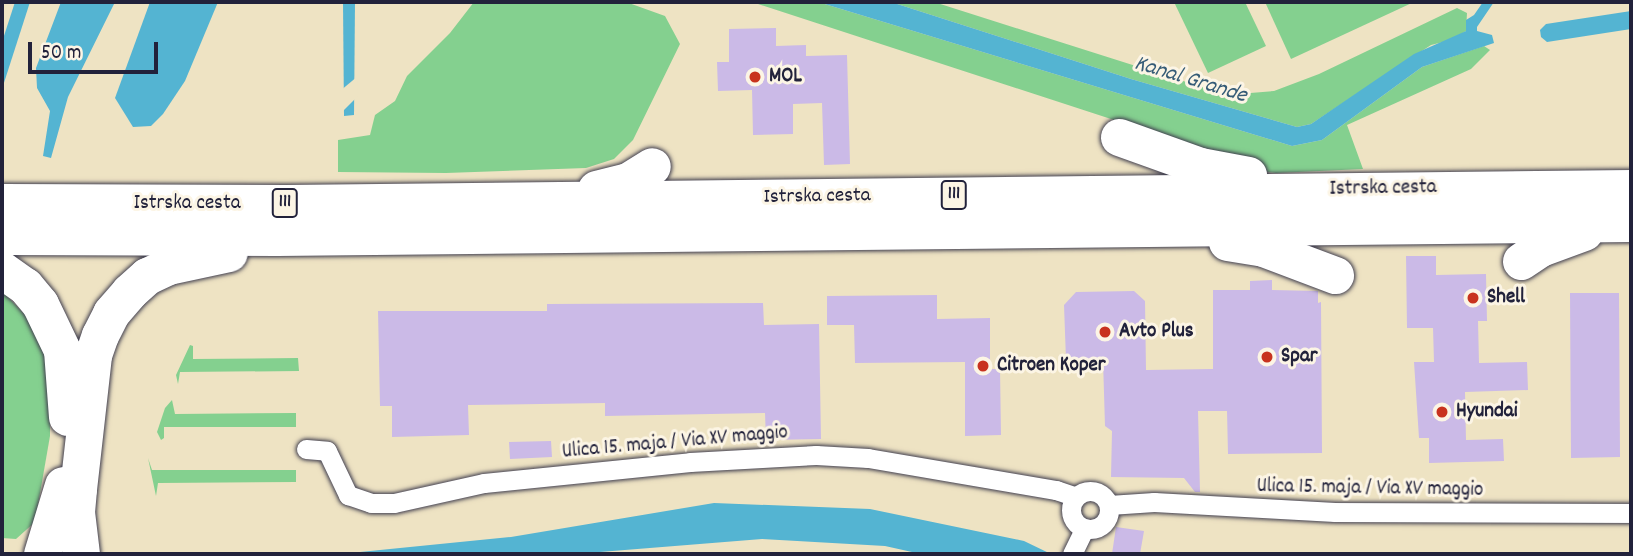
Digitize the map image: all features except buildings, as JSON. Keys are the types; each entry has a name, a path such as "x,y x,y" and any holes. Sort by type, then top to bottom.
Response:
{"highway":[{"path":"1119,137 1200,166 1231,173 1315,176 1340,190"},
{"path":"569,199 628,181 652,166"},
{"name":"Istrska cesta","path":"2,202 189,204 1631,188"},
{"path":"1521,261 1558,240 1625,223"},
{"name":"Istrska cesta","path":"2,236 277,237 1625,223"},
{"path":"1133,228 1180,240 1223,241 1263,248 1335,275"},
{"path":"61,551 77,500 93,355 111,313 129,292 148,276 168,266 237,252 277,237"},
{"path":"2,270 25,286 40,304 62,350 67,410 61,551"}],"street":[{"name":"Ulica 15. maja / Via XV maggio","path":"306,449 327,451 348,495 371,503 394,503 484,483 690,462 816,455 868,458 1056,490 1076,497 1088,491 1095,492 1101,494 1109,505 1154,502 1335,512 1631,513"},
{"path":"1076,497 1072,515 1084,529"},
{"path":"1084,529 1103,524 1109,505"},
{"path":"1074,551 1084,529"}],"green space":[{"path":"474,2 626,2 665,16 680,44 633,140 614,159 586,168 446,173 338,172 338,140 370,135 375,115 395,101 407,76 450,33"},
{"path":"752,2 818,2 1292,146 1322,140 1422,67 1484,46 1490,50 1471,69 1347,125 1363,169 1276,173 1242,169 1157,134"},
{"path":"891,2 934,2 1202,87 1238,94 1274,91 1319,74 1457,8 1467,13 1466,31 1451,40 1431,45 1311,124 1297,127 1131,79"},
{"path":"1174,2 1245,2 1266,46 1208,73"},
{"path":"1265,2 1414,2 1291,59"},
{"path":"2,291 30,320 46,346 50,382 50,436 35,522 16,539 2,538"},
{"path":"190,345 193,346 193,359 298,358 299,371 180,372 178,384 176,375"},
{"path":"172,400 175,414 296,413 296,427 164,427 164,438 161,440 157,432 165,408"},
{"path":"148,458 152,470 296,470 296,482 158,483 156,496"}],"water":[{"path":"15,2 30,2 2,89 2,42"},
{"path":"61,2 115,2 68,97 51,158 43,156 50,111 37,88 36,68"},
{"path":"150,2 218,2 185,81 163,114 151,126 133,127 115,98"},
{"path":"343,2 355,2 354,115 344,116"},
{"name":"Kanal Grande","path":"818,2 891,2 1131,79 1297,127 1311,124 1414,54 1466,31 1466,20 1474,15 1483,2 1494,2 1477,31 1492,35 1494,43 1422,67 1322,140 1292,146"},
{"path":"1631,11 1631,29 1547,42 1541,37 1540,30 1546,24"},
{"path":"714,503 870,509 1024,541 1051,554 921,554 885,546 762,539 575,554 340,554 511,537"}],"pier":[{"path":"358,76 357,97 340,114 340,91"}],"place":[{"name":"MOL","path":"755,77"},
{"name":"Shell","path":"1473,298"},
{"name":"Avto Plus","path":"1105,332"},
{"name":"Spar","path":"1267,357"},
{"name":"Citroen Koper","path":"983,366"},
{"name":"Hyundai","path":"1442,412"}]}
